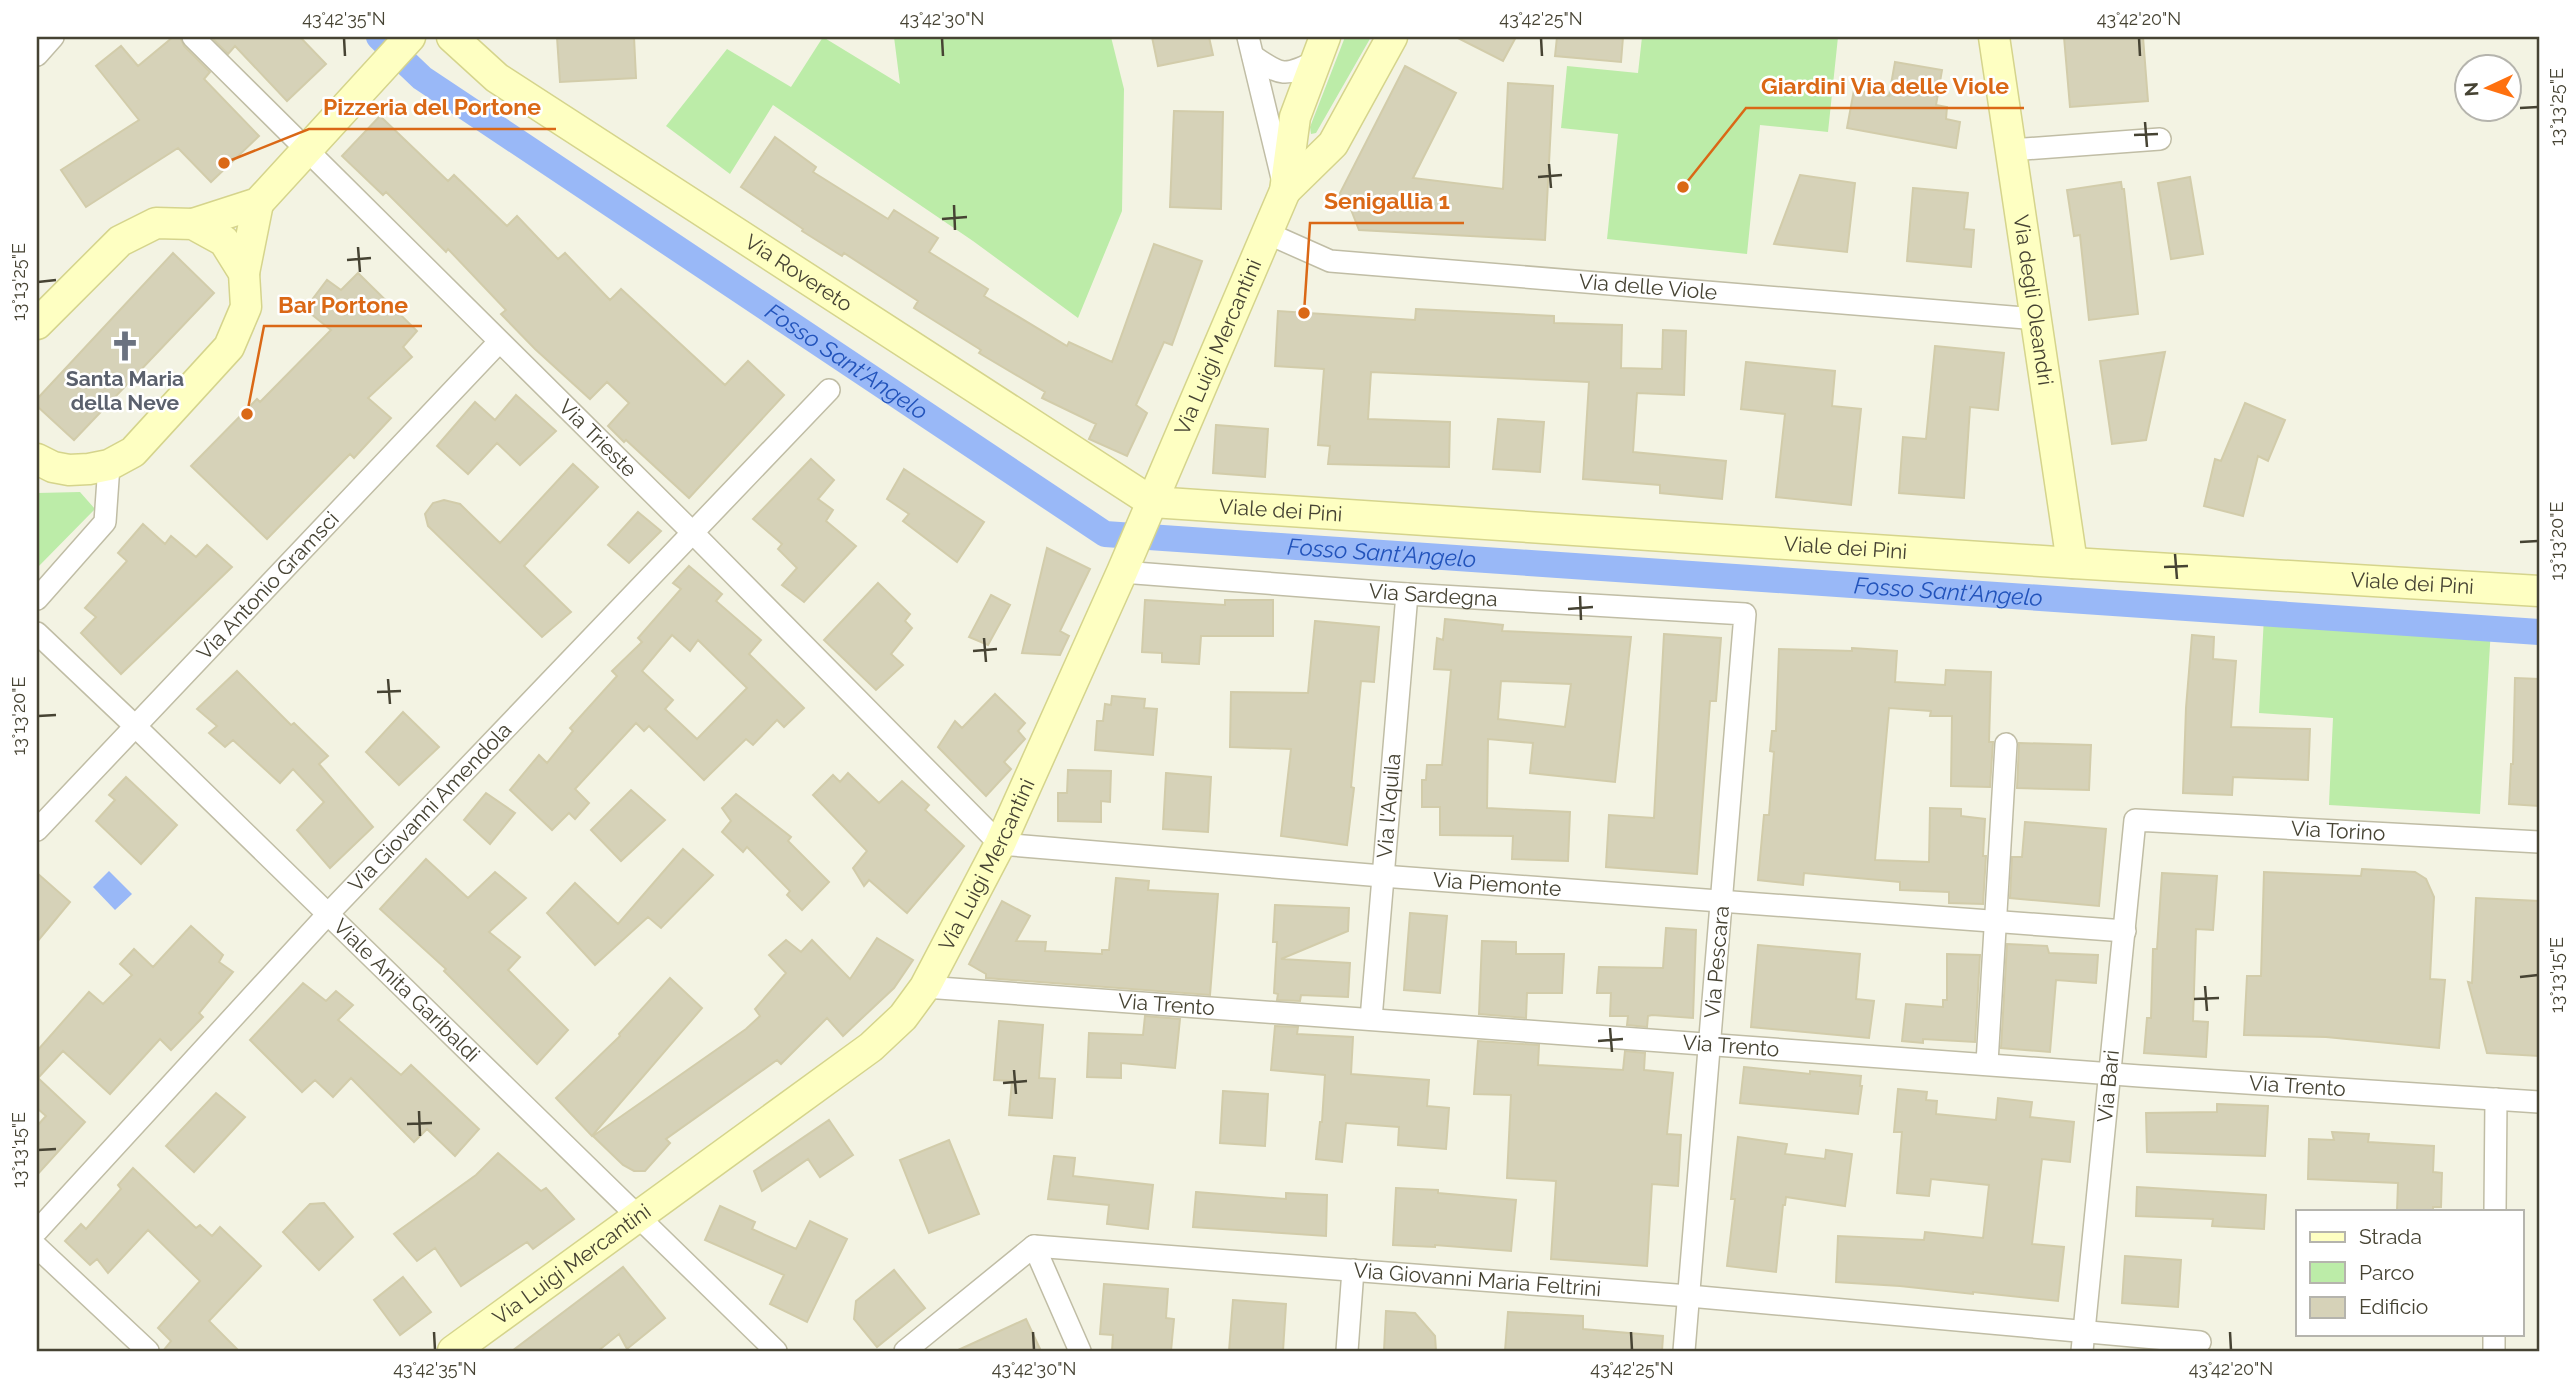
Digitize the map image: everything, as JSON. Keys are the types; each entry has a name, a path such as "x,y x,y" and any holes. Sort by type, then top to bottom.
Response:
{"street":[{"path":"37,55 53,37"},
{"name":"Via Trieste","path":"193,37 693,533 1000,844"},
{"path":"42,466 69,470 109,465 133,452 229,347 246,307 244,273 258,203 410,37"},
{"name":"Via Rovereto","path":"452,37 497,78 1152,502"},
{"path":"1285,191 1333,144 1392,37"},
{"name":"Via degli Oleandri","path":"1994,37 2072,563"},
{"path":"1251,47 1285,191"},
{"path":"1251,47 1275,72 1294,72 1320,49"},
{"path":"1285,191 1295,117 1320,49"},
{"path":"2011,150 2160,139"},
{"name":"Via Luigi Mercantini","path":"453,1351 871,1047 903,1017 925,987 1000,844 1122,572 1285,191"},
{"path":"37,324 120,241 156,223 193,224 258,203"},
{"path":"193,224 224,241 244,273"},
{"name":"Via delle Viole","path":"1267,233 1330,261 2037,319"},
{"name":"Via Antonio Gramsci","path":"37,830 499,342"},
{"name":"Via Giovanni Amendola","path":"37,1231 327,915 829,390"},
{"path":"37,599 106,522 109,465"},
{"name":"Viale dei Pini","path":"1152,502 2539,591"},
{"name":"Via Sardegna","path":"1122,572 1407,594 1745,614"},
{"name":"Via l'Aquila","path":"1371,1019 1407,594"},
{"name":"Via Pescara","path":"1684,1351 1745,614"},
{"name":"Viale Anita Garibaldi","path":"37,633 776,1351"},
{"path":"1987,1063 2006,744"},
{"name":"Via Torino","path":"2135,820 2539,842"},
{"name":"Via Bari","path":"2083,1341 2135,820"},
{"name":"Via Piemonte","path":"1000,844 1382,876 2125,931"},
{"name":"Via Trento","path":"925,987 2111,1073 2539,1101"},
{"path":"2496,1099 2496,1210"},
{"path":"905,1351 1034,1246 1080,1351"},
{"name":"Via Giovanni Maria Feltrini","path":"1034,1246 1689,1296 2083,1341 2200,1342"},
{"path":"37,1247 148,1351"},
{"path":"1347,1351 1353,1270"}],"green space":[{"path":"823,37 900,84 894,37 1111,37 1124,89 1122,211 1078,318 973,241 773,105 730,174 666,126 727,49 791,87"},
{"path":"1345,37 1371,37 1316,133 1311,134 1310,127"},
{"path":"1642,37 1838,37 1828,132 1760,125 1747,254 1607,239 1618,134 1561,128 1567,66 1638,73"},
{"path":"80,492 95,509 37,568 37,493"},
{"path":"2264,616 2491,628 2480,814 2329,805 2333,718 2259,713"}],"water":[{"path":"109,871 132,894 115,910 93,887"}],"building":[{"path":"173,37 180,37 184,46 210,72 204,79 259,136 211,182 178,148 86,207 61,170 139,120 96,66 121,46 138,66"},
{"path":"211,37 300,37 326,64 287,101 235,46 228,54"},
{"path":"557,37 634,37 636,78 560,82"},
{"path":"1152,37 1209,37 1213,55 1158,66"},
{"path":"1456,37 1516,37 1503,61"},
{"path":"1557,37 1623,37 1621,62 1555,56"},
{"path":"2064,37 2143,37 2148,101 2070,107"},
{"path":"1895,62 1942,70 1936,105 1947,107 1946,119 1960,122 1956,148 1847,128 1854,90 1889,96"},
{"path":"1405,66 1456,93 1413,178 1503,189 1508,83 1553,86 1545,240 1359,230 1348,202 1338,197"},
{"path":"1174,111 1223,112 1221,209 1170,207"},
{"path":"380,116 448,181 454,175 507,226 517,216 558,259 565,253 610,300 621,289 725,385 748,361 784,395 689,498 608,426 629,403 607,382 590,399 501,314 506,310 448,249 446,252 386,192 383,195 342,156"},
{"path":"775,137 816,167 813,172 888,219 894,210 938,238 929,252 988,289 984,296 1067,346 1069,342 1112,362 1154,244 1202,261 1172,345 1164,342 1136,405 1147,413 1127,456 1089,439 1096,424 1042,398 1045,392 979,353 981,350 914,308 918,301 844,253 842,256 802,231 803,229 741,187"},
{"path":"1800,175 1855,183 1847,252 1774,244"},
{"path":"2190,177 2203,254 2171,259 2158,183"},
{"path":"2121,182 2138,314 2089,320 2080,235 2074,236 2067,190"},
{"path":"1913,188 1968,193 1964,229 1974,230 1971,267 1907,261"},
{"name":"Santa Maria della Neve","path":"173,253 214,293 74,440 37,406 37,399"},
{"path":"358,273 417,331 403,347 412,357 368,398 391,418 354,458 350,454 267,539 191,466 257,399 260,402 331,330 305,309 327,280 341,290"},
{"path":"1416,309 1554,316 1554,323 1622,325 1621,368 1662,369 1663,330 1686,331 1684,395 1637,393 1633,452 1726,461 1722,499 1660,493 1660,485 1583,479 1589,382 1371,372 1368,419 1450,422 1449,467 1328,464 1330,446 1318,445 1324,369 1275,366 1278,311 1415,320"},
{"path":"1935,346 2004,353 1998,410 1970,407 1964,498 1899,493 1903,437 1926,439"},
{"path":"2165,352 2146,440 2112,444 2100,361"},
{"path":"1746,362 1835,371 1832,406 1861,409 1851,505 1776,497 1785,414 1741,409"},
{"path":"516,395 556,431 520,465 497,443 468,474 437,446 475,402 495,420"},
{"path":"2245,403 2285,420 2268,461 2258,456 2243,516 2204,506 2215,459 2221,461"},
{"path":"1498,419 1544,422 1540,472 1493,469"},
{"path":"1216,425 1268,429 1265,477 1213,473"},
{"path":"811,459 834,480 818,499 833,510 826,521 856,546 804,602 782,585 797,568 778,549 782,544 753,519"},
{"path":"573,464 598,487 524,566 571,612 542,637 428,526 425,514 433,503 444,500 460,504 500,543"},
{"path":"904,469 984,522 957,562 903,521 909,514 887,499"},
{"path":"638,512 661,531 629,563 608,545"},
{"path":"143,524 165,544 171,536 196,557 207,545 232,567 121,674 81,633 96,617 85,608 127,561 118,553"},
{"path":"1047,548 1090,569 1060,631 1069,636 1060,655 1022,653"},
{"path":"689,566 722,594 716,601 761,640 749,654 804,708 784,727 777,720 753,745 746,739 704,780 649,726 644,731 636,723 575,789 589,803 575,819 569,813 552,830 510,790 539,755 547,763 573,731 570,728 617,676 612,671 642,642 638,638 681,589 673,583","holes":["672,635 690,651 698,640 747,688 697,739 665,709 673,700 642,671"]},
{"path":"878,583 910,614 905,621 912,628 891,654 903,665 876,690 824,640"},
{"path":"991,595 1010,605 988,645 969,637"},
{"path":"1145,600 1225,605 1225,600 1273,600 1273,636 1201,636 1199,664 1162,662 1162,653 1142,652"},
{"path":"1445,619 1503,625 1502,631 1631,637 1615,782 1530,773 1533,743 1488,739 1487,808 1570,812 1568,861 1512,859 1513,836 1440,835 1440,807 1422,807 1422,780 1426,780 1427,765 1442,765 1451,670 1434,669 1437,638 1443,640","holes":["1501,681 1571,684 1565,727 1498,719"]},
{"path":"1315,621 1379,627 1374,682 1361,681 1351,787 1354,788 1347,845 1281,836 1291,749 1230,747 1231,692 1308,693"},
{"path":"1664,634 1721,638 1716,701 1710,701 1697,874 1606,867 1609,815 1654,818"},
{"path":"2192,635 2214,637 2213,659 2236,661 2231,727 2310,729 2308,780 2233,777 2232,795 2183,793"},
{"path":"1852,648 1897,651 1895,682 1945,685 1946,670 1991,672 1989,742 1993,742 1990,787 1951,786 1952,716 1930,716 1931,711 1889,708 1875,860 1929,862 1930,808 1961,809 1961,816 1985,819 1983,904 1949,903 1949,892 1900,890 1900,882 1804,873 1803,885 1758,880 1764,815 1769,815 1774,752 1770,751 1772,731 1776,731 1779,649 1852,651"},
{"path":"237,671 291,725 294,723 328,756 319,764 373,827 330,868 297,830 324,802 293,769 280,783 233,740 225,747 209,733 217,726 197,709"},
{"path":"2515,678 2539,679 2539,806 2509,804"},
{"path":"995,694 1025,723 1018,731 1025,739 1004,762 1011,769 986,796 938,747 955,721 962,728"},
{"path":"1112,696 1145,699 1144,708 1157,709 1153,755 1095,750 1097,721 1103,721 1105,704 1111,705"},
{"path":"403,712 439,747 399,785 366,752"},
{"path":"2019,743 2091,745 2089,790 2017,788"},
{"path":"1068,770 1111,771 1110,802 1101,801 1101,822 1058,821 1058,793 1067,793"},
{"path":"848,773 879,803 902,781 929,805 925,810 964,846 907,913 869,880 864,886 853,868 867,851 813,795 833,775 840,782"},
{"path":"1166,773 1211,777 1208,832 1163,829"},
{"path":"126,777 177,825 141,864 96,821 115,800 109,795"},
{"path":"631,790 665,820 621,861 591,830"},
{"path":"486,793 515,813 490,844 464,820"},
{"path":"736,794 791,837 788,841 829,882 802,910 787,895 790,891 747,847 743,852 722,832 731,821 722,808"},
{"path":"2025,822 2106,829 2099,906 2010,898 2012,857 2022,857"},
{"path":"683,849 713,875 661,928 648,917 595,965 547,913 575,883 618,924"},
{"path":"426,859 468,898 495,872 526,898 489,932 520,957 508,970 568,1030 537,1064 444,971 446,969 380,909"},
{"path":"2362,869 2415,872 2426,879 2434,897 2430,979 2445,980 2439,1048 2326,1037 2244,1035 2247,976 2261,976 2264,872 2361,876"},
{"path":"37,873 70,902 37,942"},
{"path":"2162,873 2217,876 2213,930 2196,929 2193,1021 2208,1022 2206,1057 2144,1053 2147,1018 2151,1018 2153,949 2157,949"},
{"path":"1116,878 1149,881 1148,890 1218,894 1210,995 986,978 986,974 969,964 1002,901 1030,916 1016,941 1046,942 1045,951 1102,954 1102,950 1109,950"},
{"path":"2476,898 2539,901 2539,1056 2487,1053 2468,982 2472,983"},
{"path":"1275,905 1349,908 1348,931 1281,959 1350,963 1348,997 1301,995 1300,1001 1277,1000 1278,994 1274,993 1277,942 1273,942"},
{"path":"1410,913 1447,916 1440,993 1404,990"},
{"path":"191,926 223,955 219,962 233,972 199,1013 203,1017 171,1050 160,1039 110,1094 63,1051 38,1078 85,1122 37,1175 37,1126 46,1116 37,1108 37,1051 89,992 103,1004 132,975 120,964 134,949 153,967"},
{"path":"1666,928 1696,930 1693,1018 1652,1015 1648,1016 1647,1027 1627,1025 1628,1016 1610,1016 1611,993 1597,993 1599,967 1663,968"},
{"path":"877,938 913,960 894,988 843,1036 827,1018 781,1064 777,1060 666,1139 670,1143 645,1171 634,1171 623,1165 593,1136 746,1029 760,1016 755,1009 786,973 769,955 786,940 801,952 812,940 850,979"},
{"path":"1482,941 1516,942 1516,954 1564,954 1562,993 1527,993 1526,1018 1479,1014"},
{"path":"2007,944 2047,946 2049,953 2098,955 2096,983 2056,980 2050,1052 2001,1048"},
{"path":"1758,945 1860,954 1856,999 1874,1001 1869,1038 1751,1027"},
{"path":"1947,954 1980,955 1975,1042 1923,1039 1923,1043 1902,1041 1906,1004 1943,1007 1943,1000 1947,1000"},
{"path":"670,978 702,1008 592,1136 556,1098 620,1036"},
{"path":"303,983 326,1001 336,991 353,1005 338,1020 401,1075 411,1065 479,1129 455,1156 427,1129 414,1142 351,1078 333,1097 315,1080 302,1092 250,1040"},
{"path":"1145,1016 1180,1019 1175,1068 1121,1063 1121,1078 1087,1077 1089,1033 1143,1035"},
{"path":"999,1021 1043,1025 1039,1078 1055,1079 1052,1118 1009,1115 1012,1081 994,1080"},
{"path":"1275,1026 1298,1027 1297,1034 1353,1037 1351,1074 1429,1080 1427,1106 1449,1108 1446,1149 1398,1145 1399,1127 1346,1123 1342,1162 1316,1159 1325,1075 1271,1070"},
{"path":"1478,1041 1539,1045 1538,1065 1623,1070 1625,1051 1645,1053 1644,1070 1673,1073 1667,1134 1681,1135 1678,1186 1652,1184 1647,1266 1551,1259 1556,1181 1507,1178 1511,1095 1474,1094"},
{"path":"1744,1067 1861,1076 1858,1114 1740,1103"},
{"path":"1898,1089 1927,1092 1926,1100 1937,1101 1936,1114 1996,1120 1998,1098 2032,1102 2030,1117 2074,1122 2070,1162 2042,1159 2032,1244 2064,1247 2058,1301 1836,1282 1838,1236 1924,1240 1925,1232 1983,1238 1989,1185 1931,1179 1929,1196 1897,1193 1902,1132 1894,1132"},
{"path":"1223,1091 1268,1094 1265,1146 1220,1143"},
{"path":"216,1093 245,1117 194,1172 166,1146"},
{"path":"2217,1104 2268,1106 2265,1156 2147,1152 2146,1113 2217,1112"},
{"path":"829,1120 853,1155 820,1177 808,1159 762,1191 754,1171"},
{"path":"2332,1132 2369,1134 2368,1142 2434,1146 2433,1172 2442,1173 2441,1207 2433,1207 2433,1210 2397,1210 2398,1183 2308,1179 2309,1139 2334,1140"},
{"path":"1738,1137 1787,1144 1785,1154 1825,1159 1826,1150 1852,1154 1845,1206 1786,1197 1776,1272 1727,1266 1735,1199 1731,1199"},
{"path":"949,1140 979,1214 929,1233 900,1160"},
{"path":"498,1153 541,1191 546,1188 574,1219 533,1249 527,1242 461,1286 435,1248 417,1261 394,1234 476,1175"},
{"path":"1054,1156 1075,1158 1073,1176 1153,1185 1148,1229 1107,1224 1109,1205 1048,1199"},
{"path":"133,1168 196,1228 200,1225 212,1236 220,1227 261,1266 209,1321 239,1351 163,1351 171,1341 158,1328 200,1281 148,1230 108,1273 97,1259 90,1265 65,1241 81,1224 86,1229 121,1189 118,1185"},
{"path":"2137,1187 2266,1195 2264,1229 2212,1226 2213,1219 2136,1216"},
{"path":"1396,1188 1438,1190 1438,1193 1516,1200 1511,1251 1435,1245 1393,1245"},
{"path":"1196,1192 1286,1199 1286,1193 1327,1195 1326,1236 1193,1227"},
{"path":"324,1203 353,1237 319,1270 283,1232 310,1204"},
{"path":"720,1206 755,1222 752,1229 796,1249 810,1221 847,1239 807,1322 770,1304 784,1275 705,1240"},
{"path":"2125,1256 2181,1260 2178,1307 2122,1303"},
{"path":"623,1267 665,1318 627,1349 619,1334 598,1351 512,1351"},
{"path":"894,1270 925,1308 877,1347 854,1319 856,1301"},
{"path":"403,1277 431,1312 400,1335 374,1300"},
{"path":"1104,1284 1168,1289 1166,1318 1174,1319 1171,1351 1112,1351 1113,1335 1100,1334"},
{"path":"1233,1300 1286,1304 1283,1351 1229,1351"},
{"path":"1386,1311 1415,1313 1435,1336 1436,1351 1384,1351"},
{"path":"1508,1312 1583,1316 1583,1329 1663,1336 1662,1351 1505,1351"},
{"path":"1026,1319 1041,1351 956,1351"}],"waterway":[{"name":"Fosso Sant'Angelo","path":"379,37 422,78 1105,534 2539,632"}],"place":[{"name":"Pizzeria del Portone","path":"224,163"},
{"name":"Giardini Via delle Viole","path":"1683,187"},
{"name":"Senigallia 1","path":"1304,313"},
{"name":"Santa Maria della Neve","path":"125,346"},
{"name":"Bar Portone","path":"247,414"}]}
